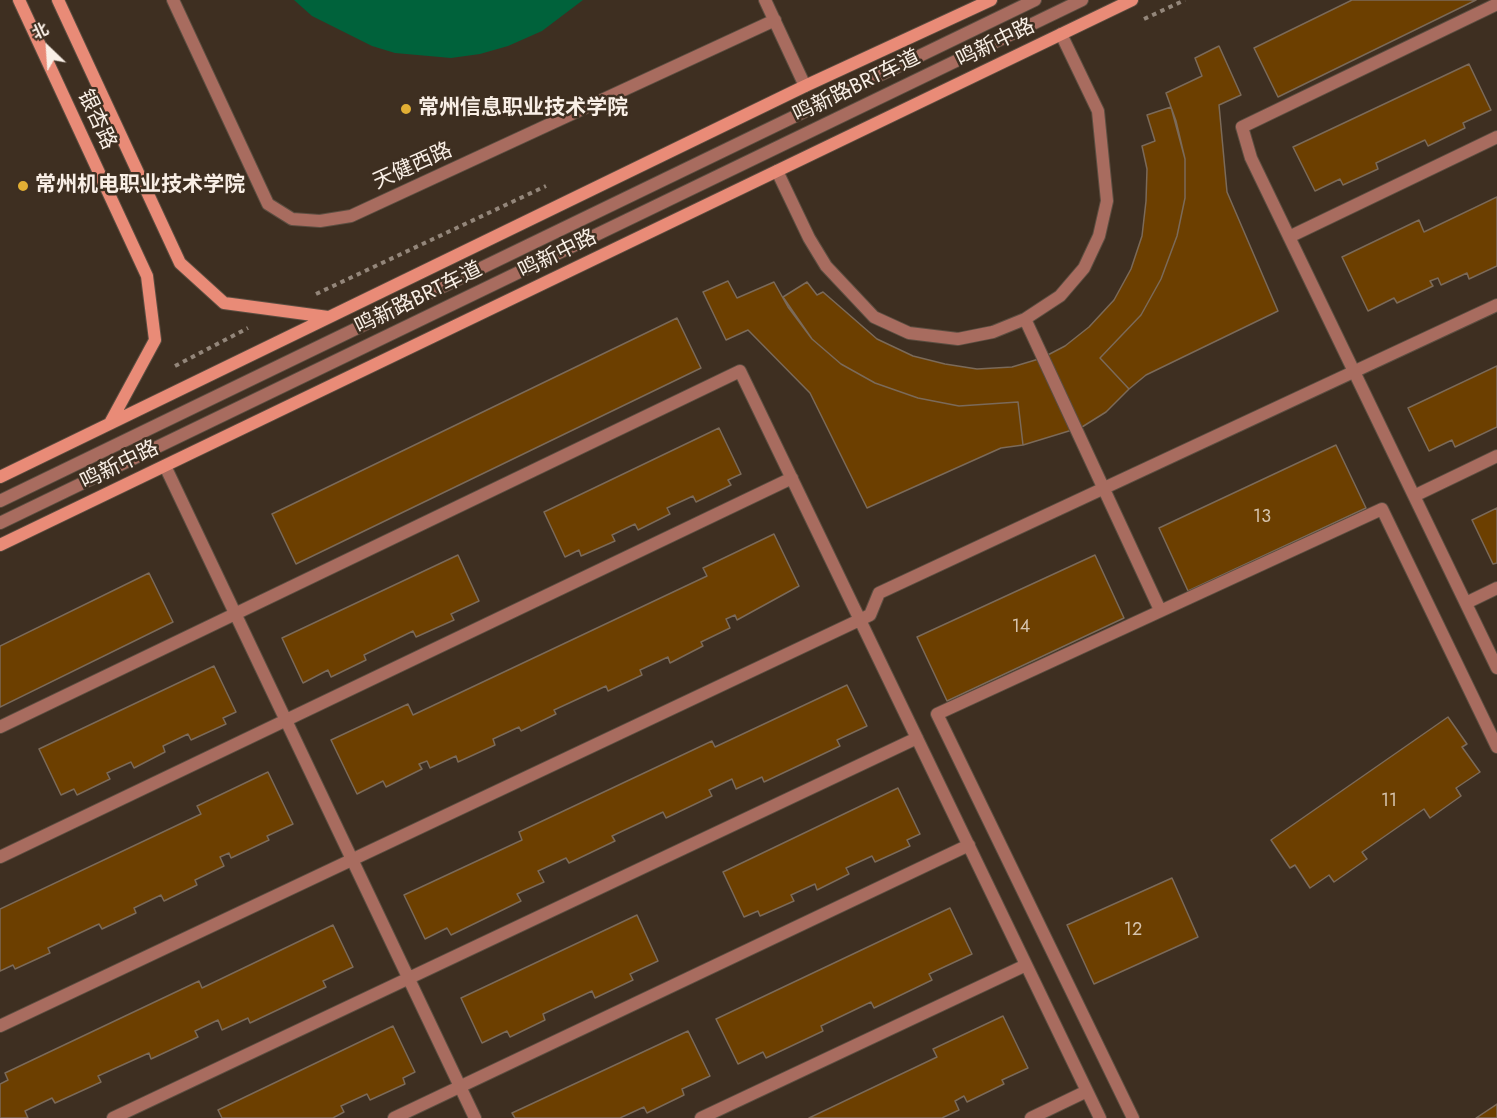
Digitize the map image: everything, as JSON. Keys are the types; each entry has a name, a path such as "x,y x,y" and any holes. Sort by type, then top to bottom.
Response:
{"main road":[{"name":"银杏路","path":"19,0 147,276 155,340 110,423"},
{"name":"银杏路","path":"58,0 180,262 224,303 329,317"},
{"name":"鸣新中路","path":"0,477 805,86 991,0"},
{"name":"鸣新中路","path":"0,544 1132,0"}],"lane":[{"name":"天健西路","path":"173,0 268,204 292,219 320,221 362,212 775,20"},
{"path":"765,0 805,86"},
{"name":"鸣新路BRT车道","path":"0,501 1035,0"},
{"name":"鸣新路BRT车道","path":"0,523 1082,0"},
{"path":"1497,4 1242,127 1251,158 1497,668"},
{"path":"777,171 809,238 826,266 874,317 909,333 958,339 993,332 1025,319 1060,297 1084,267 1100,236 1107,201 1098,111 1061,34"},
{"path":"1289,237 1497,137"},
{"path":"0,1026 860,620 870,615 879,593 1497,305"},
{"path":"1025,319 1160,610"},
{"path":"0,727 740,371 1100,1118"},
{"path":"1414,496 1497,456"},
{"path":"165,466 476,1118"},
{"path":"0,857 792,478"},
{"path":"1133,1118 938,714 1382,509 1497,747"},
{"path":"1466,603 1497,588"},
{"path":"113,1118 917,738"},
{"path":"394,1118 969,845"},
{"path":"701,1118 1026,965"},
{"path":"1031,1118 1087,1092"}],"green space":[{"path":"294,0 583,0 542,31 508,46 480,54 451,58 395,53 372,46 312,16"}],"building":[{"path":"1352,0 1476,0 1278,97 1254,48"},
{"path":"1219,46 1241,95 1219,105 1227,192 1278,311 1146,375 1129,389 1100,358 1141,315 1161,279 1177,236 1185,198 1185,159 1176,121 1166,93 1202,76 1195,58"},
{"path":"1469,64 1491,110 1463,123 1465,128 1428,146 1425,140 1376,163 1378,169 1343,185 1340,179 1315,191 1293,147"},
{"path":"1171,107 1185,159 1185,198 1177,236 1161,279 1141,315 1100,358 1129,389 1106,412 1082,427 1023,445 1018,402 959,406 918,398 875,383 841,364 812,339 783,297 807,282 817,295 823,292 877,339 913,356 945,364 977,369 1012,367 1042,358 1065,346 1089,327 1114,300 1131,269 1142,236 1146,201 1147,169 1142,146 1155,141 1147,115"},
{"path":"1497,197 1497,266 1469,279 1467,273 1441,285 1438,278 1430,281 1433,286 1397,303 1394,298 1368,311 1342,257 1419,220 1424,232"},
{"path":"728,281 737,298 774,282 788,307 812,339 841,364 875,383 918,398 959,406 1018,402 1023,445 1001,448 867,508 810,393 748,330 726,340 703,292"},
{"path":"677,318 701,368 296,564 272,514"},
{"path":"1497,366 1497,427 1455,447 1452,440 1429,451 1408,408"},
{"path":"719,428 741,474 728,480 731,485 696,502 693,496 667,508 670,514 638,530 635,524 612,535 615,541 581,556 579,550 565,557 544,512"},
{"path":"1336,445 1366,508 1188,591 1159,528"},
{"path":"1497,508 1497,563 1493,564 1472,520"},
{"path":"774,534 799,586 737,620 735,615 726,619 730,628 701,642 703,646 670,663 668,657 640,670 642,675 608,691 606,686 554,710 556,714 521,731 519,727 493,739 495,745 458,762 456,756 430,768 427,761 419,764 422,769 386,787 383,781 357,794 331,740 408,704 413,715 707,576 703,568"},
{"path":"458,555 479,601 451,614 454,620 416,637 413,631 364,655 366,660 331,677 328,670 303,683 282,638"},
{"path":"1095,555 1124,618 947,701 917,637"},
{"path":"149,573 173,622 0,707 0,646"},
{"path":"214,666 236,712 223,718 226,724 191,740 188,734 163,746 165,752 134,768 131,762 107,773 110,779 77,795 74,789 61,795 39,749"},
{"path":"847,685 867,726 837,740 840,746 764,782 762,777 736,789 732,779 709,790 712,796 666,818 663,812 612,836 615,841 569,863 566,858 538,871 544,882 517,894 521,901 451,935 447,928 425,939 404,895 522,840 519,832 712,741 715,747"},
{"path":"1448,717 1467,744 1462,747 1480,772 1456,788 1461,796 1430,818 1424,809 1362,852 1367,859 1334,882 1329,875 1310,888 1295,865 1290,868 1271,840"},
{"path":"268,772 293,824 267,836 269,840 231,858 229,853 220,857 224,866 195,880 197,885 164,901 161,895 134,908 136,913 102,929 99,924 48,948 50,953 15,969 13,965 0,971 0,909 201,814 197,806"},
{"path":"898,788 920,834 907,840 910,846 875,862 872,856 846,868 849,874 817,890 815,884 791,895 794,901 760,916 758,911 744,917 723,872"},
{"path":"1172,878 1198,937 1094,984 1067,925"},
{"path":"950,908 972,954 929,974 932,980 874,1008 871,1002 821,1026 823,1031 766,1058 763,1052 738,1064 716,1019"},
{"path":"637,915 658,961 630,974 633,980 595,998 592,991 543,1014 545,1020 510,1037 507,1031 482,1043 461,998"},
{"path":"333,925 353,967 323,981 326,987 250,1023 248,1018 222,1030 218,1020 195,1031 198,1037 151,1059 149,1053 98,1076 101,1082 55,1103 52,1098 25,1111 28,1118 0,1118 0,1084 8,1080 5,1073 199,981 202,988"},
{"path":"1003,1016 1028,1068 1002,1080 1004,1084 967,1102 964,1096 955,1101 959,1110 942,1118 809,1118 937,1057 933,1049"},
{"path":"393,1026 415,1072 403,1078 405,1084 370,1100 367,1094 341,1106 344,1112 333,1118 222,1118 218,1110"},
{"path":"688,1031 710,1076 682,1089 684,1095 647,1113 644,1107 620,1118 515,1118 512,1113"},
{"path":"1497,1104 1497,1118 1476,1118"}],"place":[{"name":"常州信息职业技术学院","path":"406,109"},
{"name":"常州机电职业技术学院","path":"23,186"}]}
